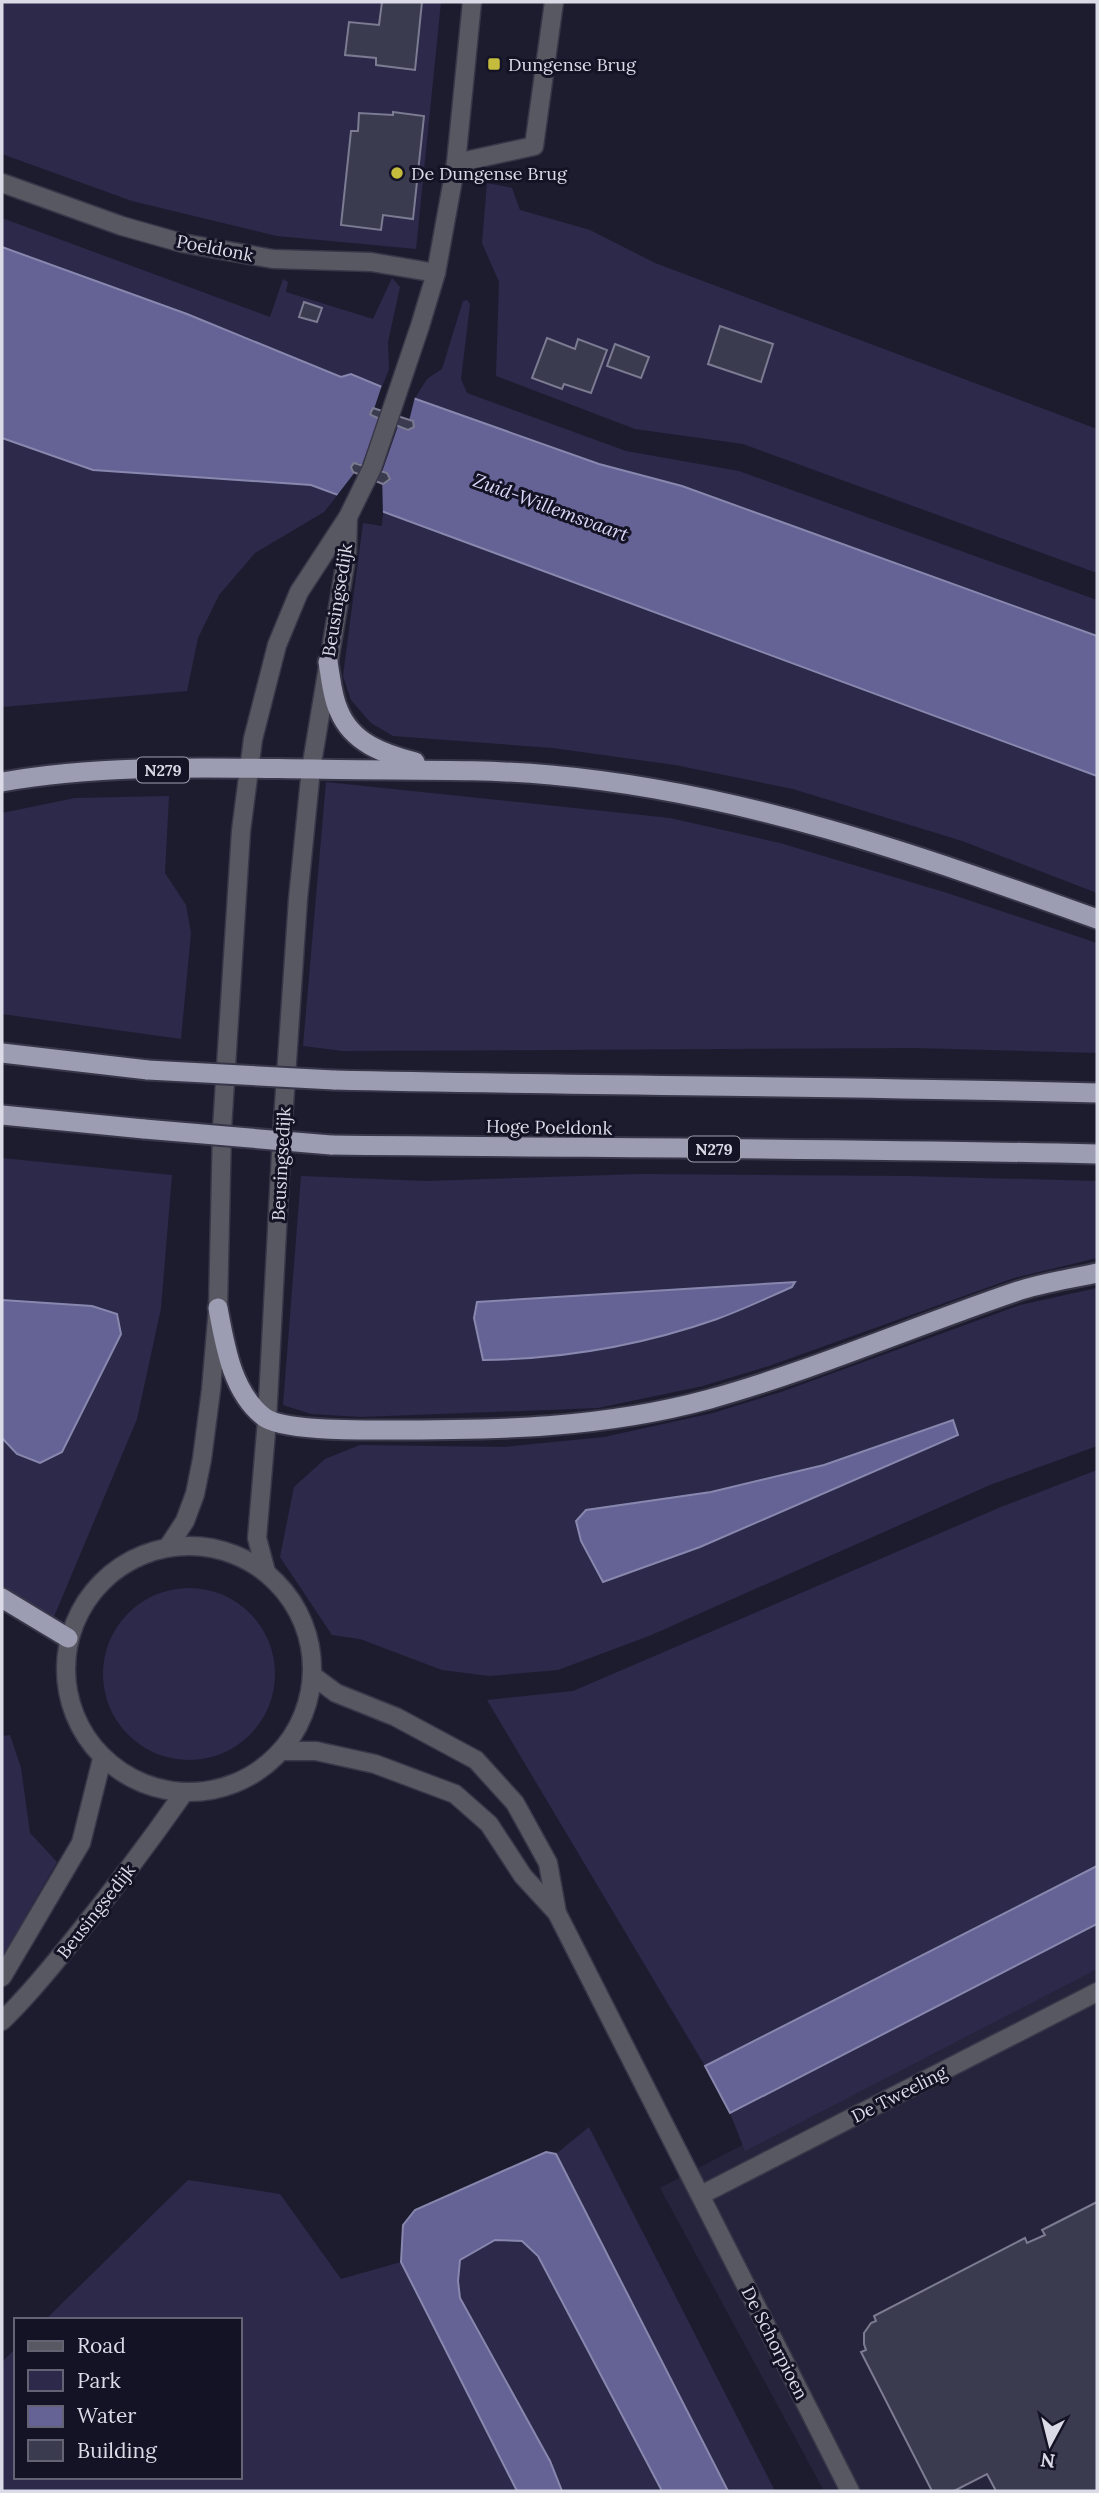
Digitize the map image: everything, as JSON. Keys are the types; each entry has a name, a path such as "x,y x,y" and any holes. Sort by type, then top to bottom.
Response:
{"highway":[{"name":"N279","path":"328,662 338,711 364,744 391,756 443,769"},
{"name":"N279","path":"2,782 76,773 249,767 443,769 552,775 673,792 754,809 872,841 1097,919"},
{"path":"2,1053 148,1070 334,1080 1097,1093"},
{"name":"Hoge Poeldonk","path":"2,1115 331,1144 1097,1154"},
{"path":"218,1308 225,1349 239,1385 251,1405 267,1420 333,1430 501,1430 601,1422 721,1395 849,1355 1017,1291 1097,1273"},
{"path":"2,1598 68,1638"}],"street":[{"path":"348,517 372,468 400,391 436,273 456,163 472,2"},
{"path":"456,163 534,146 554,2"},
{"name":"Poeldonk","path":"2,183 122,226 182,243 273,259 372,262 436,273"},
{"name":"Beusingsedijk","path":"266,1572 257,1538 267,1420 295,937 312,769 347,553 348,517"},
{"name":"Beusingsedijk","path":"168,1547 185,1521 195,1494 204,1445 218,1308 223,1115 241,831 253,739 277,645 299,592 348,517"},
{"path":"202,1546 236,1555 266,1572 293,1601 309,1637 313,1676 308,1703 298,1728 282,1751 257,1773 227,1787 183,1794 160,1790 129,1778 102,1759 82,1733 69,1703 64,1671 68,1638 82,1606 104,1578 134,1558 168,1547 202,1546"},
{"path":"313,1676 336,1693 396,1717 476,1760 515,1803 548,1863 557,1913"},
{"path":"282,1751 316,1751 375,1764 455,1794 489,1824 523,1876 557,1913"},
{"path":"2,1977 81,1843 102,1759"},
{"name":"Beusingsedijk","path":"2,2021 26,1998 96,1912 183,1794"},
{"name":"De Schorpioen","path":"557,1913 850,2491"},
{"name":"De Tweeling","path":"701,2196 1097,1992"}],"shaded area":[{"path":"1097,1960 1097,2491 824,2491 660,2188"}],"green space":[{"path":"2,2 441,2 416,249 277,236 132,201 2,154"},
{"path":"487,183 512,188 520,210 590,230 655,263 1097,429 1097,573 743,444 635,429 496,376 499,282 482,243"},
{"path":"2,218 270,317 283,279 288,282 286,292 373,319 392,278 400,287 388,342 389,369 382,387 351,374 341,377 187,314 2,247"},
{"path":"467,300 470,304 461,379 467,393 626,451 739,471 1097,600 1097,636 682,486 599,464 415,398 427,379 442,369 463,301"},
{"path":"2,438 93,470 311,485 337,496 324,512 255,553 219,595 198,638 187,691 2,707"},
{"path":"383,512 1097,776 1097,893 962,841 793,789 675,765 553,748 393,736 371,723 351,700 343,676 363,523 382,526"},
{"path":"326,782 670,818 780,843 944,892 1097,943 1097,1053 916,1048 343,1051 303,1046"},
{"path":"169,796 165,873 186,905 191,933 181,1039 2,1014 2,813 75,798"},
{"path":"2,1158 172,1175 161,1308 137,1419 53,1619 2,1588 2,1438 17,1454 92,1306 2,1300"},
{"path":"642,1174 1097,1181 1097,1258 1014,1278 769,1366 703,1386 598,1408 361,1417 311,1414 283,1405 301,1176 426,1181","holes":["794,1282 474,1318 478,1302"]},
{"path":"1097,1288 1097,1446 990,1485 649,1636 558,1670 489,1676 442,1670 360,1639 332,1635 280,1557 294,1487 325,1459 360,1445 504,1447 604,1437 713,1413 781,1392 1020,1305","holes":["952,1420 957,1435 700,1547 581,1541 576,1521 586,1510 711,1492 824,1465"]},
{"path":"1097,1470 1097,1866 705,2066 487,1700 573,1691 1001,1507"},
{"path":"189,1588 222,1594 250,1613 269,1641 275,1674 269,1707 250,1735 222,1754 189,1760 156,1754 128,1735 109,1707 103,1674 109,1641 128,1613 156,1594"},
{"path":"10,1735 21,1768 30,1833 57,1862 2,1957 2,1736"},
{"path":"1097,1924 1097,1969 745,2151 730,2113"},
{"path":"589,2127 775,2491 728,2491 556,2154"},
{"path":"188,2180 280,2194 341,2279 401,2262 517,2491 2,2491 2,2362 14,2350 14,2479 242,2479 242,2318 47,2318"},
{"path":"495,2240 522,2241 538,2256 662,2491 562,2491 550,2461 460,2298 460,2260"}],"water":[{"name":"Zuid-Willemsvaart","path":"2,247 187,314 341,377 351,374 599,464 682,486 1097,636 1097,776 311,485 93,470 2,438"},
{"path":"795,1282 792,1287 754,1304 689,1328 602,1349 542,1357 483,1360 474,1318 477,1302"},
{"path":"2,1300 92,1306 117,1314 121,1334 62,1452 40,1463 17,1454 2,1438"},
{"path":"953,1420 958,1435 700,1547 603,1582 581,1541 576,1521 586,1510 711,1492 824,1465"},
{"path":"1097,1866 1097,1924 730,2113 705,2066"},
{"path":"546,2152 556,2154 728,2491 662,2491 538,2256 522,2241 495,2240 460,2260 460,2298 550,2461 562,2491 517,2491 401,2262 403,2225 415,2210"}],"pier":[{"path":"382,385 415,397 407,429 398,426 382,472 383,516 335,498 355,472 358,463 362,465 379,418 372,415"}],"building":[{"path":"382,2 422,2 415,70 376,65 376,58 345,55 349,22 379,25"},
{"path":"393,112 424,116 413,219 383,215 381,230 341,225 351,131 358,131 359,113 393,115"},
{"path":"304,302 322,308 317,322 299,317"},
{"path":"720,326 773,344 761,382 708,364"},
{"path":"547,338 575,349 578,339 607,350 591,393 564,384 562,389 532,378"},
{"path":"615,344 649,357 641,378 607,366"},
{"path":"373,408 413,421 414,427 408,430 373,416 370,414"},
{"path":"354,463 387,473 390,479 383,484 353,472 351,467"},
{"path":"1097,2202 1097,2491 996,2491 987,2474 954,2491 932,2491 861,2352 866,2350 864,2333 871,2323 876,2321 874,2316 1025,2238 1027,2243 1045,2235 1042,2230"}],"place":[{"name":"Dungense Brug","path":"494,64"},
{"name":"De Dungense Brug","path":"397,173"}]}
